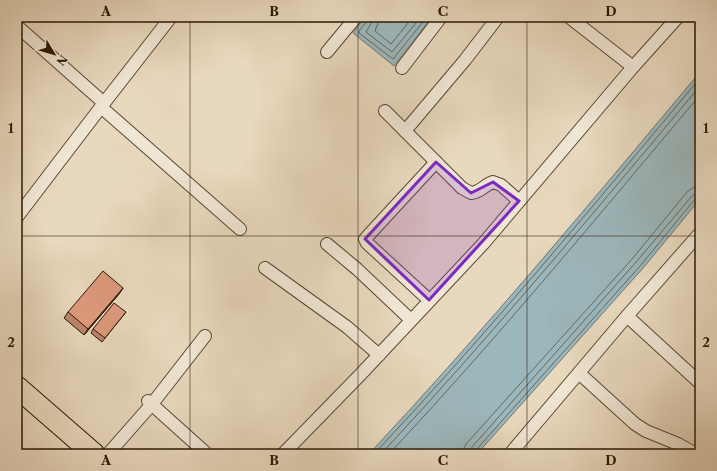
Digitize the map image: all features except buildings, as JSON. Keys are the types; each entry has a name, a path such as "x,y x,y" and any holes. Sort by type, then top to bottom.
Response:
{"highway":[{"path":"17,387 94,454"}],"street":[{"path":"17,217 171,17"},
{"path":"328,52 356,17"},
{"path":"402,68 441,17"},
{"path":"405,131 465,60 498,17"},
{"path":"568,17 633,67"},
{"path":"283,454 483,244 633,67 678,17"},
{"path":"17,26 102,105 240,228"},
{"path":"384,111 462,188 471,193 478,192 493,182 501,185 519,201"},
{"path":"430,300 367,243 365,239 436,162"},
{"path":"510,454 627,316 700,233"},
{"path":"327,244 357,269 411,320"},
{"path":"265,268 347,327 379,354"},
{"path":"627,316 700,383"},
{"path":"108,454 205,336"},
{"path":"579,373 634,424 696,454"},
{"path":"150,403 205,454"}],"highlighted area":[{"path":"436,162 471,193 493,182 519,201 429,300 365,239"}],"water":[{"path":"365,17 432,17 394,66 353,33"},
{"path":"700,72 700,199 644,267 477,454 369,454 496,313"}]}
